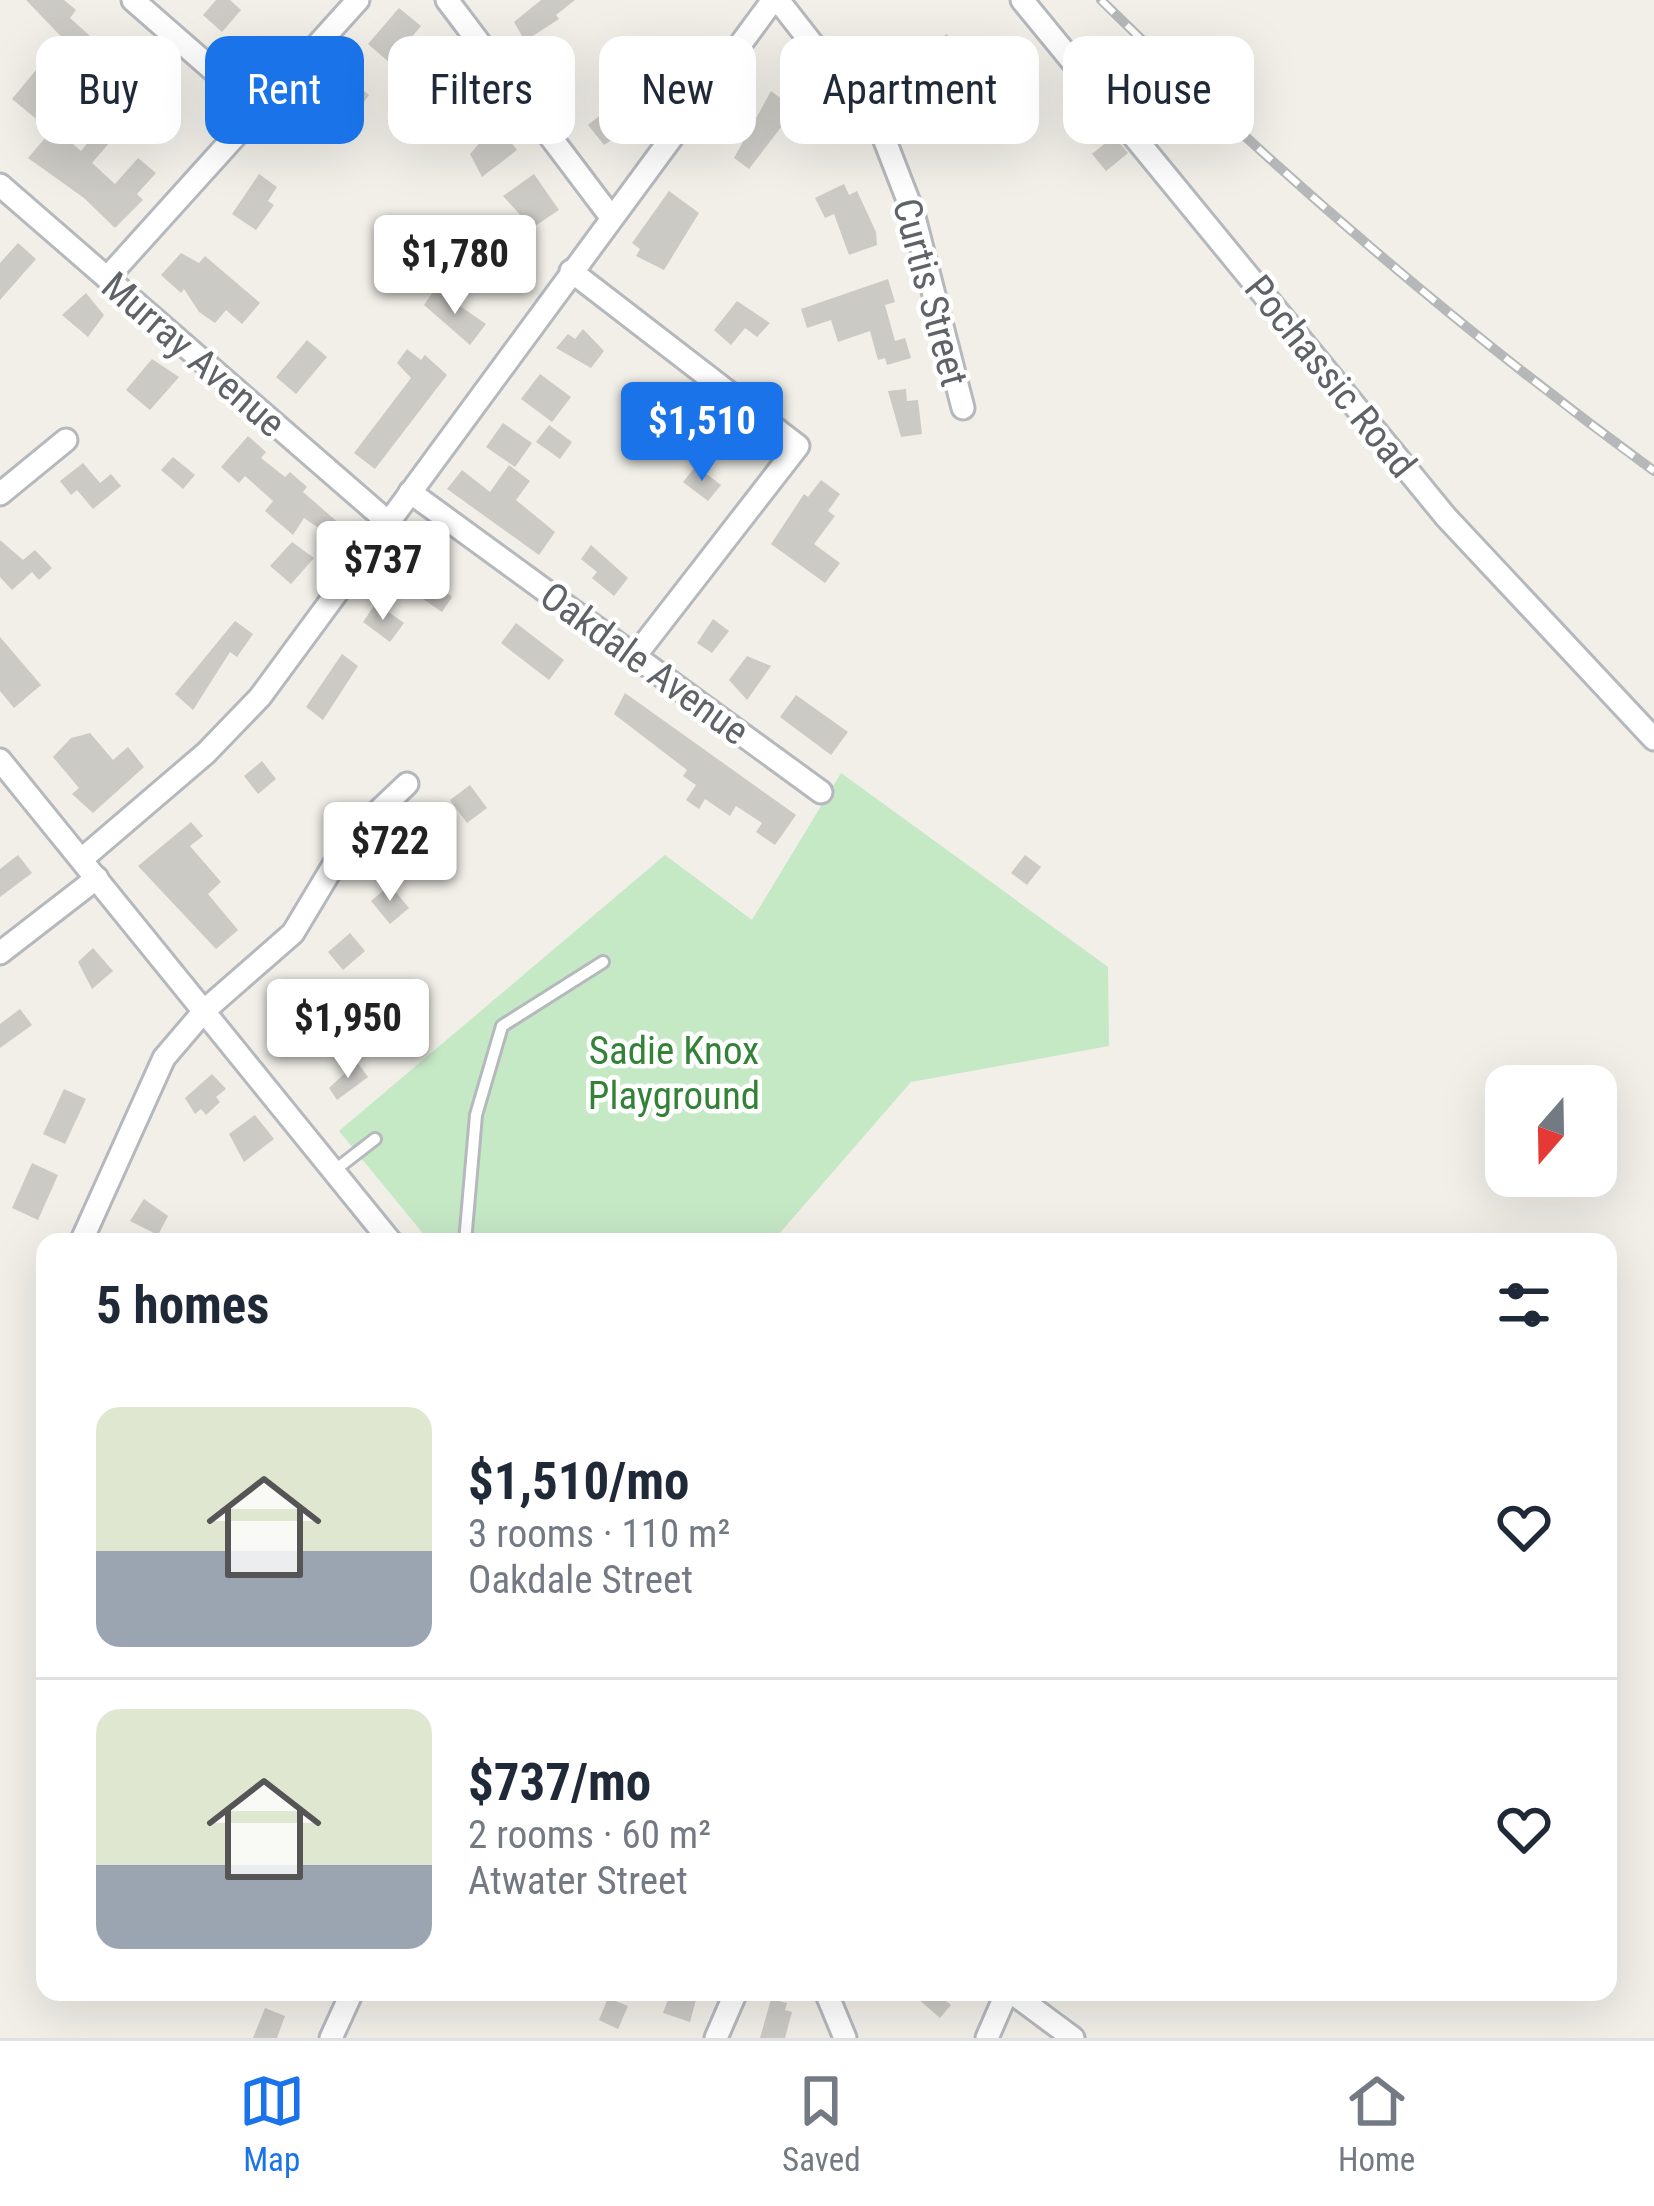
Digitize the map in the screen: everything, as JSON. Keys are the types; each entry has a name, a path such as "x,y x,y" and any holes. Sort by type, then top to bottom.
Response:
{"street":[{"path":"133,0 205,62"},
{"path":"326,36 358,0"},
{"path":"447,0 611,217"},
{"path":"82,860 248,711 775,0"},
{"name":"Curtis Street","path":"775,0 881,133 913,213 963,408"},
{"name":"Pochassic Road","path":"1022,0 1446,518 1654,740"},
{"path":"107,278 229,144"},
{"name":"Murray Avenue","path":"0,185 388,522"},
{"path":"571,271 798,446 635,656"},
{"path":"0,494 66,440"},
{"name":"Oakdale Avenue","path":"410,492 821,793"},
{"path":"0,760 385,1233"},
{"path":"85,1233 164,1058 205,1010 293,933 350,838 407,784"},
{"path":"0,953 97,878"},
{"path":"331,2038 348,2001"},
{"path":"716,2038 732,2001"},
{"path":"830,2001 845,2038"},
{"path":"987,2038 1005,2001"},
{"path":"1021,2001 1072,2038"}],"lane":[{"path":"466,1233 476,1115 502,1026 603,962"},
{"path":"335,1170 375,1139"}],"green space":[{"name":"Sadie Knox Playground","path":"841,773 1108,967 1109,1046 911,1082 780,1233 423,1233 339,1131 665,855 752,920"}],"building":[{"path":"26,0 64,0 76,10 70,18 90,36 61,36"},
{"path":"216,0 230,0 241,10 222,32 203,15"},
{"path":"541,0 575,0 556,15 559,19 533,36 522,36 514,22"},
{"path":"399,8 421,26 413,36 388,36 388,61 368,44"},
{"path":"36,70 36,119 12,99"},
{"path":"771,91 780,98 780,129 749,169 734,158 742,144 756,144 756,118"},
{"path":"599,116 599,139 588,125"},
{"path":"40,144 73,144 81,151 87,144 108,144 92,163 115,184 138,158 156,173 137,194 143,200 115,228 84,198 28,158"},
{"path":"479,144 512,144 517,150 482,177 470,154"},
{"path":"1104,144 1121,144 1128,153 1106,171 1092,154"},
{"path":"259,174 277,187 268,201 274,205 256,230 232,214"},
{"path":"534,174 559,210 532,228 503,196"},
{"path":"844,184 849,195 857,191 877,245 849,255 834,214 825,218 815,198"},
{"path":"669,191 699,213 664,270 636,256 640,249 632,243"},
{"path":"18,243 36,259 0,300 0,263"},
{"path":"181,253 199,263 205,256 260,303 242,324 226,310 215,323 199,312 184,289 181,293 161,275"},
{"path":"888,279 895,302 885,305 895,341 905,338 911,358 887,365 885,358 878,360 870,331 838,342 831,320 807,328 801,309"},
{"path":"435,289 486,324 470,345 424,305"},
{"path":"86,293 104,315 88,337 62,315"},
{"path":"737,301 770,323 757,337 745,328 731,345 714,330"},
{"path":"583,329 604,351 591,368 556,348 568,334 575,339"},
{"path":"307,340 327,357 296,394 276,377"},
{"path":"407,349 421,360 425,355 447,375 375,469 354,453 411,378 397,363"},
{"path":"152,359 179,377 150,410 126,390"},
{"path":"540,374 571,397 552,422 521,399"},
{"path":"906,389 907,401 918,400 922,434 901,437 888,391"},
{"path":"659,394 679,409 691,398 708,410 685,449 645,415"},
{"path":"503,423 532,443 515,467 486,447"},
{"path":"549,425 572,442 560,459 536,442"},
{"path":"248,436 266,452 261,458 285,477 290,472 307,487 303,492 342,526 332,537 304,518 293,535 265,511 273,501 245,476 239,483 221,467"},
{"path":"173,457 195,475 183,489 161,470"},
{"path":"83,463 100,483 111,474 121,486 93,509 77,490 71,495 60,481"},
{"path":"509,465 530,481 516,500 555,532 539,555 447,489 462,470 490,492"},
{"path":"696,466 721,485 708,501 683,482"},
{"path":"821,480 840,494 828,511 835,516 814,544 840,563 825,583 771,544 804,494 808,497"},
{"path":"0,540 23,560 35,550 52,568 39,580 32,572 12,590 0,577"},
{"path":"292,542 314,558 291,584 270,566"},
{"path":"591,545 628,578 614,596 592,578 597,572 581,559"},
{"path":"409,560 452,597 442,612 395,580"},
{"path":"376,603 404,623 390,642 363,622"},
{"path":"713,619 729,631 712,653 697,643"},
{"path":"235,621 253,634 237,657 230,652 193,710 175,694"},
{"path":"516,623 564,660 549,680 501,643"},
{"path":"0,637 41,685 14,708 0,691"},
{"path":"342,654 358,666 323,720 306,707"},
{"path":"747,656 771,666 747,700 729,680"},
{"path":"625,693 796,815 775,845 756,832 762,823 736,806 730,816 705,799 699,809 686,800 696,785 683,776 687,770 614,714"},
{"path":"796,695 848,732 831,755 780,717"},
{"path":"90,733 113,760 128,747 144,767 93,813 72,794 79,788 53,757 71,738"},
{"path":"262,761 276,779 258,794 244,776"},
{"path":"470,785 487,808 467,823 450,800"},
{"path":"191,822 203,836 190,846 221,882 208,894 238,930 216,949 138,866"},
{"path":"437,838 452,857 429,875 414,857"},
{"path":"18,855 32,873 0,897 0,869"},
{"path":"1025,855 1041,867 1027,885 1011,873"},
{"path":"390,885 409,908 390,924 371,901"},
{"path":"350,933 365,951 343,970 328,952"},
{"path":"93,948 113,971 92,989 78,962"},
{"path":"298,998 313,1017 289,1036 274,1017"},
{"path":"20,1009 32,1025 0,1048 0,1024"},
{"path":"357,1062 368,1077 337,1100 329,1088"},
{"path":"212,1074 226,1089 206,1115 201,1109 195,1114 185,1098"},
{"path":"64,1089 86,1099 65,1144 43,1134"},
{"path":"255,1115 274,1139 244,1162 229,1134"},
{"path":"32,1163 58,1175 38,1220 12,1208"},
{"path":"144,1199 168,1216 159,1233 130,1221"},
{"path":"607,2001 628,2006 618,2029 599,2020"},
{"path":"668,2001 696,2001 690,2022 663,2013"},
{"path":"770,2001 787,2003 785,2010 792,2012 785,2038 760,2038"},
{"path":"920,2001 951,2005 940,2018"},
{"path":"265,2008 285,2016 277,2038 253,2038"}],"railway":[{"path":"1101,0 1369,246 1654,471"}]}
